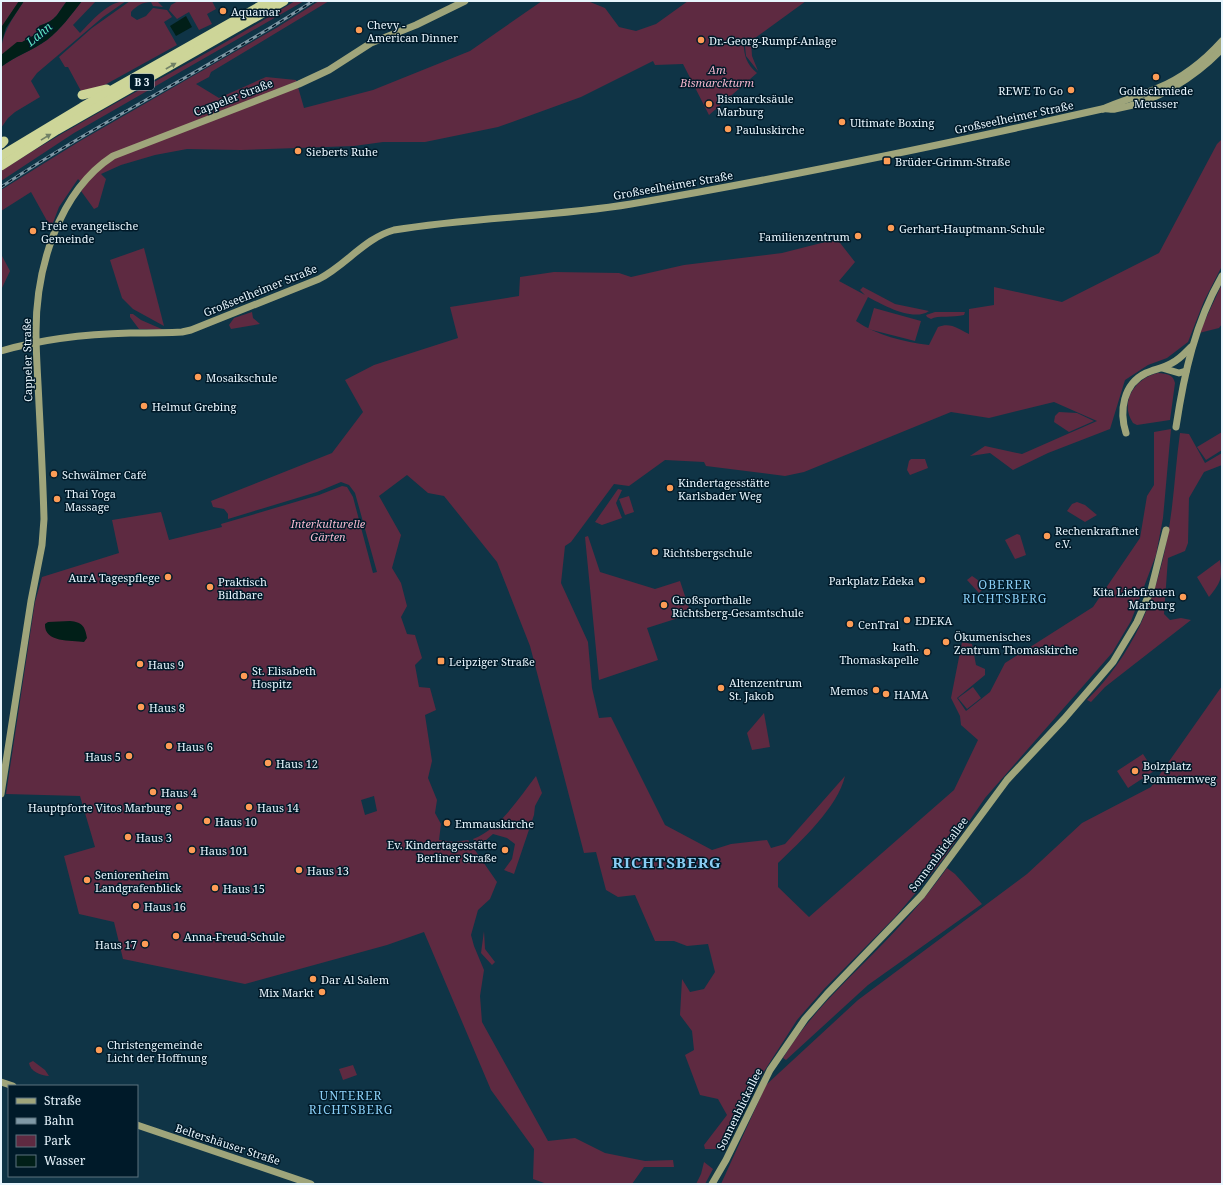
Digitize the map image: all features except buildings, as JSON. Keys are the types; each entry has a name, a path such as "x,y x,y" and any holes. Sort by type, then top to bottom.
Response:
{"highway":[{"name":"B 3","path":"1,156 120,85 269,1"},
{"name":"B 3","path":"1,166 57,130 284,1"},
{"path":"82,95 120,85"}],"main road":[{"name":"Cappeler Straße","path":"1,794 30,601 42,545 44,519 36,343 38,297 44,269 56,230 69,202 77,190 101,165 122,152 300,84 329,70 357,50 384,37 416,25 465,1"},
{"path":"1102,109 1167,84 1195,66 1222,41"},
{"name":"Großseelheimer Straße","path":"1,351 36,343 129,333 182,332 211,322 319,278 337,268 379,236 394,230 589,210 630,204 733,186 885,156 1102,109 1114,110 1169,89 1197,71 1222,49"},
{"path":"1176,427 1191,347 1200,322 1222,276"},
{"path":"1126,433 1122,410 1125,397 1129,390 1139,377 1171,364 1191,347"},
{"path":"1171,364 1177,365 1186,371"},
{"path":"1162,368 1179,372 1186,371"},
{"name":"Sonnenblickallee","path":"712,1184 729,1154 770,1070 805,1019 922,895 1007,780 1064,719 1113,662 1137,622 1151,590 1166,530"},
{"name":"Beltershäuser Straße","path":"138,1125 311,1184"}],"green space":[{"path":"3,1 19,1 1,30 1,3"},
{"path":"24,1 67,1 53,19 39,26 38,33 1,55 5,33"},
{"path":"82,1 96,1 73,25 80,33 101,12 113,4 126,1 103,17 37,73 31,81 40,97 15,112 8,118 1,128 1,67 52,36 70,17"},
{"path":"130,1 157,1 163,7 153,6 151,2 140,5 131,12 131,16 137,20 146,16 153,8 167,10 172,17 164,22 177,45 101,87 81,91 68,67 65,67 59,57 92,28"},
{"path":"178,1 212,1 216,9 207,14 212,24 199,30 189,12 177,19 169,10 171,5"},
{"path":"295,1 304,1 74,133 1,181 1,171 110,106 259,23"},
{"name":"Am Bismarckturm","path":"319,1 329,1 211,72 209,77 196,84 219,98 266,77 296,80 304,108 373,90 470,51 542,1 590,2 605,8 619,27 636,31 656,24 688,1 806,1 751,41 752,56 758,71 746,56 744,37 744,48 747,61 757,73 709,115 683,64 655,65 653,61 581,97 498,127 425,142 383,142 354,146 241,150 187,149 155,155 121,165 101,174 106,179 98,207 94,209 81,191 85,186 78,179 59,207 51,228 31,192 1,211 1,190 80,141 278,27"},
{"name":"Interkulturelle Gärten","path":"1222,139 1222,266 1204,301 1188,342 1167,358 1148,365 1125,380 1110,429 1048,453 1013,470 990,453 970,456 985,446 1022,454 1097,421 1054,402 989,418 951,412 804,472 785,476 706,466 704,462 665,460 629,486 614,484 571,542 565,546 561,583 588,642 592,688 599,718 611,717 665,825 712,850 731,844 767,840 771,848 785,844 845,776 835,800 827,812 778,863 778,887 809,917 954,790 978,740 961,725 960,716 951,698 962,642 972,644 976,665 985,669 985,675 957,698 966,711 990,692 1005,663 1093,607 1140,538 1147,496 1154,485 1154,432 1171,429 1163,518 1156,555 1131,621 1112,653 985,798 944,858 895,917 824,989 797,1020 761,1076 752,1085 728,1142 716,1149 705,1149 704,1145 727,1115 718,1099 700,1095 685,1055 694,1050 692,1031 680,1015 682,979 690,992 704,989 715,972 708,944 687,946 674,941 655,941 635,895 618,897 606,890 596,852 584,853 530,646 497,562 444,496 428,493 407,475 379,496 401,535 392,568 401,583 407,606 401,617 407,634 415,635 422,658 415,665 419,687 430,688 436,710 425,715 432,761 428,778 437,800 435,813 441,824 439,840 454,842 468,840 497,882 490,899 478,910 471,935 484,970 480,996 482,1022 548,1141 575,1138 605,1153 645,1161 673,1160 674,1167 644,1167 632,1184 547,1184 533,1179 534,1149 491,1090 424,932 387,945 245,984 123,959 114,922 79,914 64,856 95,847 80,796 6,794 35,602 42,577 119,553 112,520 161,512 169,540 222,527 221,524 319,495 342,486 347,487 353,497 373,573 377,572 355,493 349,485 341,482 317,492 228,519 228,514 224,509 213,507 211,501 332,453 363,412 345,380 374,365 458,338 450,307 519,296 520,277 554,272 619,273 631,277 684,265 782,253 837,239 855,262 839,281 865,295 860,290 863,287 895,304 929,311 915,315 907,314 890,308 868,297 856,321 881,334 910,342 929,345 938,327 947,325 969,334 969,309 994,305 994,287 1062,302 1159,253 1217,144","holes":["374,796 377,811 365,815 361,800"]},
{"path":"144,248 164,326 133,309 122,298 110,260"},
{"path":"1,254 10,271 1,290"},
{"path":"1222,284 1222,324 1219,328 1199,333"},
{"path":"874,308 921,321 915,341 868,329"},
{"path":"252,312 253,318 260,324 231,329 229,325 234,318"},
{"path":"935,312 965,312 964,315 931,319 926,315"},
{"path":"130,314 133,314 141,320 164,330 139,329 130,317"},
{"path":"1158,373 1171,376 1175,383 1170,420 1137,425 1133,423 1129,415 1128,406 1132,391 1143,379"},
{"path":"1059,412 1077,413 1094,421 1069,432 1054,422 1055,416"},
{"path":"1222,432 1222,450 1206,460 1197,447"},
{"path":"1180,433 1189,434 1205,463 1222,453 1222,465 1204,472 1189,498 1188,543 1185,551 1168,558 1164,614 1170,620 1181,618 1191,620 1105,687 1091,702 1087,700 1117,665 1129,646 1140,626 1156,584 1169,526"},
{"path":"911,459 925,459 928,468 910,475 907,470"},
{"path":"618,489 622,490 616,503 622,518 602,525 595,522"},
{"path":"629,496 634,512 625,515 619,499"},
{"path":"1077,502 1085,505 1097,515 1085,522 1067,511 1072,504"},
{"path":"1017,534 1020,535 1026,555 1015,559 1005,540"},
{"path":"588,536 600,572 655,589 680,581 691,614 647,628 658,660 599,680 585,537"},
{"path":"1220,560 1220,580 1209,597 1197,577"},
{"path":"972,576 982,585 983,589 979,593 967,580"},
{"path":"1222,686 1222,1184 721,1184 766,1085 858,1000 1027,874 1082,823 1151,787"},
{"path":"973,687 981,698 967,709 958,698"},
{"path":"764,713 770,747 752,750 747,733"},
{"name":"Bolzplatz Pommernweg","path":"1143,754 1154,771 1128,788 1117,771"},
{"path":"536,776 542,793 535,806 534,815 514,874 504,870 512,859 515,844 507,838 493,834 478,847 473,839 492,828 508,812"},
{"path":"947,868 955,874 982,904 868,985 786,1060 783,1058 792,1043 814,1016 921,902"},
{"path":"484,931 485,949 495,962 492,965 481,953"},
{"path":"33,1061 45,1070 49,1076 39,1074 34,1071 29,1063"},
{"path":"353,1065 357,1075 343,1080 339,1069"},
{"path":"704,1162 713,1169 705,1184 696,1184 701,1174"}],"water":[{"path":"19,1 24,1 6,28 1,44 2,26"},
{"name":"Lahn","path":"67,1 82,1 70,17 52,36 1,67 1,55 17,42 22,42 38,33 39,26 53,19"},
{"path":"186,16 192,27 176,36 170,26"},
{"path":"48,622 77,622 84,628 87,638 84,642 53,638 46,630 45,624"}],"railway":[{"path":"1,187 39,162 236,48 313,1"}],"place":[{"name":"Aquamar","path":"223,11"},
{"name":"Chevy - American Dinner","path":"359,30"},
{"name":"Dr.-Georg-Rumpf-Anlage","path":"701,40"},
{"name":"Goldschmiede Meusser","path":"1156,77"},
{"name":"REWE To Go","path":"1071,90"},
{"name":"Bismarcksäule Marburg","path":"709,104"},
{"name":"Ultimate Boxing","path":"842,122"},
{"name":"Pauluskirche","path":"728,129"},
{"name":"Sieberts Ruhe","path":"298,151"},
{"name":"Brüder-Grimm-Straße","path":"887,161"},
{"name":"Gerhart-Hauptmann-Schule","path":"891,228"},
{"name":"Freie evangelische Gemeinde","path":"33,231"},
{"name":"Familienzentrum","path":"858,236"},
{"name":"Mosaikschule","path":"198,377"},
{"name":"Helmut Grebing","path":"144,406"},
{"name":"Schwälmer Café","path":"54,474"},
{"name":"Kindertagesstätte Karlsbader Weg","path":"670,488"},
{"name":"Thai Yoga Massage","path":"57,499"},
{"name":"Rechenkraft.net e.V.","path":"1047,536"},
{"name":"Richtsbergschule","path":"655,552"},
{"name":"AurA Tagespflege","path":"168,577"},
{"name":"Parkplatz Edeka","path":"922,580"},
{"name":"Praktisch Bildbare","path":"210,587"},
{"name":"Kita Liebfrauen Marburg","path":"1183,597"},
{"name":"Großsporthalle Richtsberg-Gesamtschule","path":"664,605"},
{"name":"EDEKA","path":"907,620"},
{"name":"CenTral","path":"850,624"},
{"name":"Ökumenisches Zentrum Thomaskirche","path":"946,642"},
{"name":"kath. Thomaskapelle","path":"927,652"},
{"name":"Leipziger Straße","path":"441,661"},
{"name":"Haus 9","path":"140,664"},
{"name":"St. Elisabeth Hospitz","path":"244,676"},
{"name":"Altenzentrum St. Jakob","path":"721,688"},
{"name":"Memos","path":"876,690"},
{"name":"HAMA","path":"886,694"},
{"name":"Haus 8","path":"141,707"},
{"name":"Haus 6","path":"169,746"},
{"name":"Haus 5","path":"129,756"},
{"name":"Haus 12","path":"268,763"},
{"name":"Bolzplatz Pommernweg","path":"1135,771"},
{"name":"Haus 4","path":"153,792"},
{"name":"Hauptpforte Vitos Marburg","path":"179,807"},
{"name":"Haus 14","path":"249,807"},
{"name":"Haus 10","path":"207,821"},
{"name":"Emmauskirche","path":"447,823"},
{"name":"Haus 3","path":"128,837"},
{"name":"Haus 101","path":"192,850"},
{"name":"Ev. Kindertagesstätte Berliner Straße","path":"505,850"},
{"name":"Haus 13","path":"299,870"},
{"name":"Seniorenheim Landgrafenblick","path":"87,880"},
{"name":"Haus 15","path":"215,888"},
{"name":"Haus 16","path":"136,906"},
{"name":"Anna-Freud-Schule","path":"176,936"},
{"name":"Haus 17","path":"145,944"},
{"name":"Dar Al Salem","path":"313,979"},
{"name":"Mix Markt","path":"322,992"},
{"name":"Christengemeinde Licht der Hoffnung","path":"99,1050"}],"district":[{"name":"OBERER RICHTSBERG","path":"1005,591"},
{"name":"RICHTSBERG","path":"667,862"},
{"name":"UNTERER RICHTSBERG","path":"351,1102"}]}
